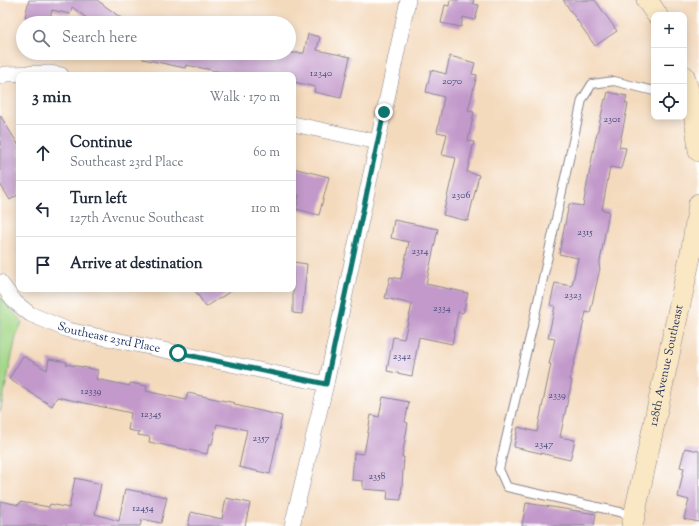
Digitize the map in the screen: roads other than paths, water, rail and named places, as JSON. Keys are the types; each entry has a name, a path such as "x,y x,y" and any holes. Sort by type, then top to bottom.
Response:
{"street":[{"path":"292,526 326,384 408,0"},
{"path":"647,0 655,12"},
{"path":"0,77 5,74 16,74"},
{"path":"687,89 698,123 699,150"},
{"path":"296,125 378,142"},
{"name":"128th Avenue Southeast","path":"633,521 692,248 699,204"},
{"name":"Southeast 23rd Place","path":"0,282 15,302 30,314 68,330 326,384"}],"lane":[{"path":"633,521 507,487 499,470 533,324 582,100 592,84 614,81 651,90"}]}
